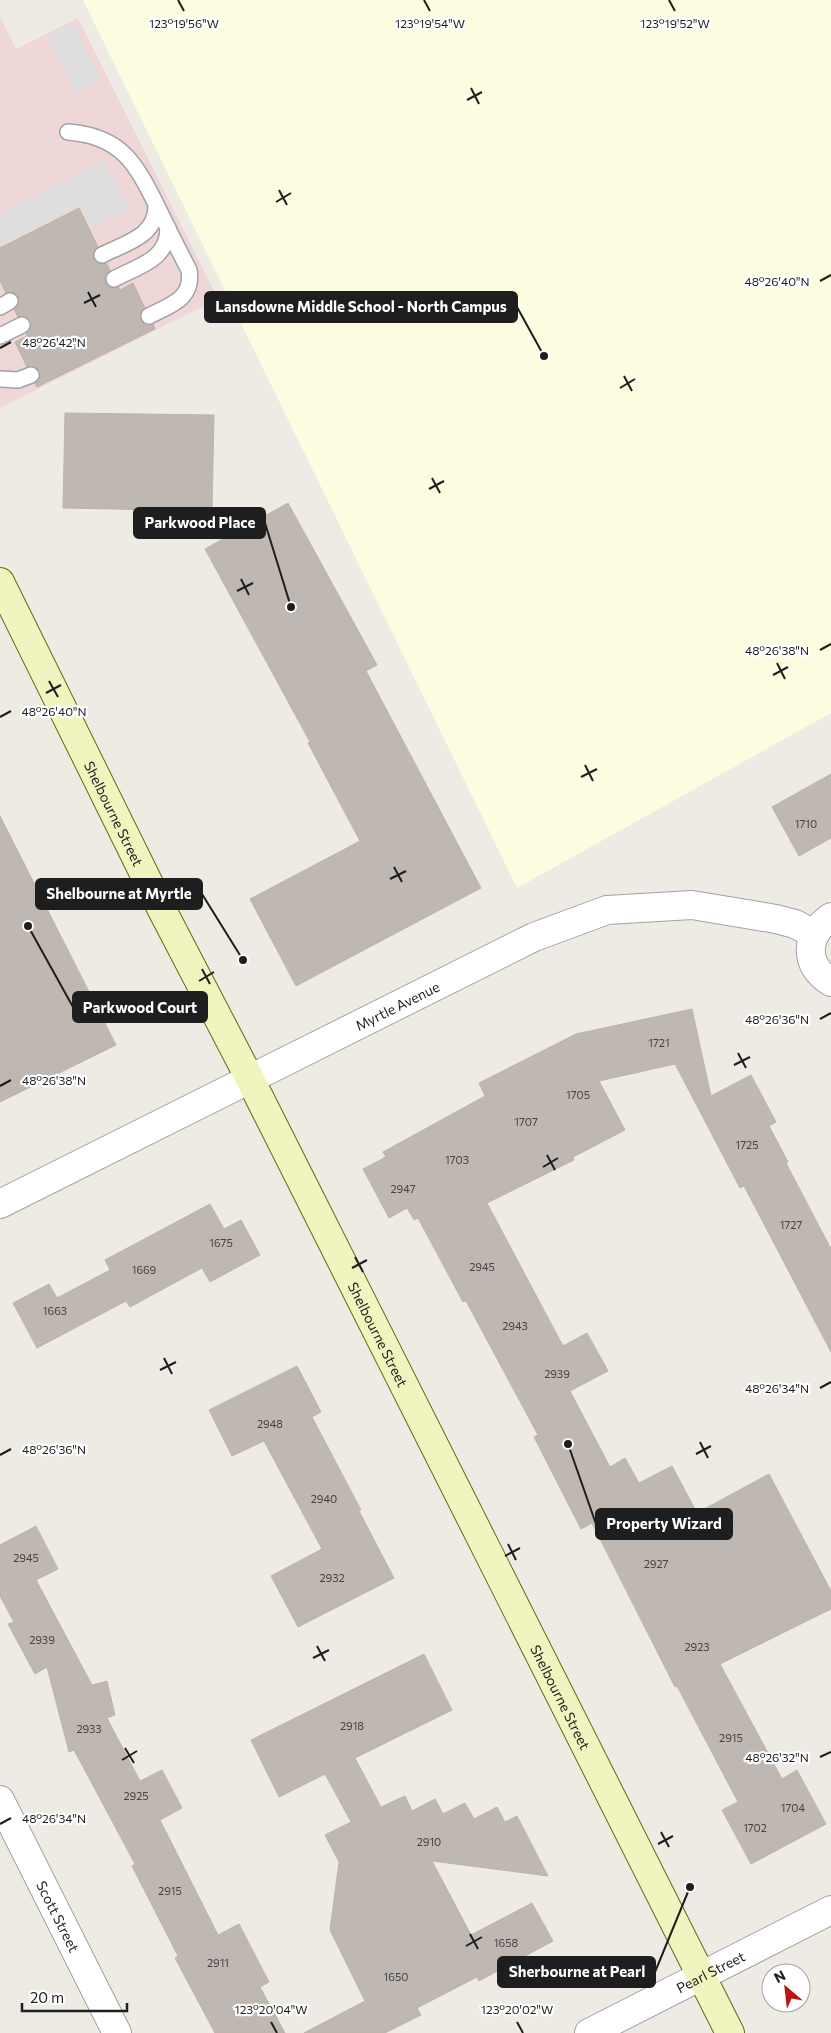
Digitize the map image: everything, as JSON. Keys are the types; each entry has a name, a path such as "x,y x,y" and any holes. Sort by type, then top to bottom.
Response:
{"main road":[{"name":"Shelbourne Street","path":"0,582 161,908 250,1079 730,2033"}],"street":[{"name":"Myrtle Avenue","path":"0,1204 534,937 607,910 692,905 795,924 823,925"},
{"path":"823,925 811,945 811,956 815,967 822,976 831,982"},
{"name":"Scott Street","path":"0,1800 117,2033"},
{"name":"Pearl Street","path":"589,2033 831,1910"}],"lane":[{"path":"68,132 86,133 102,139 117,147 130,159 141,174 189,270 190,280 183,296 176,302 149,316"},
{"path":"102,255 149,229 156,214 156,205"},
{"path":"114,279 161,253 168,238 168,228"},
{"path":"0,336 22,325"},
{"path":"0,379 18,380 31,375"}],"shaded area":[{"path":"83,0 831,0 831,713 517,888"},
{"path":"0,17 16,49 78,18 218,299 0,408"},
{"path":"72,22 101,79 75,93 47,35"},
{"path":"105,160 129,208 90,229 78,206 0,246 0,213"}],"building":[{"path":"79,208 98,247 93,254 94,259 101,264 106,263 110,270 105,278 106,284 113,288 119,287 120,290 133,283 145,308 141,311 140,320 144,324 153,324 155,329 37,387 35,383 40,377 40,371 33,366 27,367 15,342 27,336 26,333 31,326 31,321 27,317 18,317 14,309 18,305 18,297 14,293 6,293 0,281 0,248"},
{"path":"65,413 214,415 212,511 63,508"},
{"path":"288,503 377,665 366,671 481,888 296,986 250,899 360,841 308,743 310,742 205,549"},
{"path":"831,774 831,838 799,856 772,807"},
{"path":"0,816 116,1045 0,1102"},
{"path":"692,1009 711,1096 751,1075 776,1122 769,1126 788,1162 786,1163 831,1249 831,1352 744,1186 740,1188 675,1064 599,1081 625,1130 573,1157 574,1160 487,1203 563,1346 587,1333 608,1371 570,1391 610,1467 625,1458 639,1483 672,1466 697,1513 769,1474 831,1591 831,1609 720,1664 782,1779 797,1770 826,1824 751,1864 722,1810 738,1802 677,1686 675,1687 592,1523 581,1529 534,1437 538,1435 466,1301 463,1302 418,1218 414,1220 407,1208 389,1218 363,1169 386,1157 383,1152 485,1096 479,1083 576,1034"},
{"path":"210,1204 224,1229 241,1220 260,1255 210,1282 202,1268 130,1307 126,1301 37,1348 13,1303 49,1284 57,1298 110,1270 105,1260"},
{"path":"297,1366 321,1412 312,1417 394,1578 298,1627 271,1576 322,1549 264,1441 232,1456 209,1410"},
{"path":"36,1526 58,1569 36,1580 92,1685 107,1681 115,1715 107,1718 140,1781 162,1770 182,1808 160,1820 218,1935 239,1924 269,1982 260,1987 285,2033 215,2033 175,1958 178,1956 132,1866 135,1864 74,1750 69,1752 47,1667 35,1674 8,1624 14,1622 0,1596 0,1545"},
{"path":"424,1654 452,1710 355,1758 381,1807 405,1796 412,1811 435,1799 443,1814 465,1803 474,1819 497,1807 505,1822 517,1816 548,1876 432,1861 471,1935 532,1903 553,1941 479,1981 477,1977 417,2008 421,2015 385,2033 304,2033 365,2001 330,1930 339,1862 325,1835 351,1822 325,1774 279,1797 251,1740"}],"place":[{"name":"Lansdowne Middle School - North Campus","path":"544,356"},
{"name":"Parkwood Place","path":"291,607"},
{"name":"Parkwood Court","path":"28,926"},
{"name":"Shelbourne at Myrtle","path":"243,960"},
{"name":"Property Wizard","path":"568,1444"},
{"name":"Sherbourne at Pearl","path":"690,1887"}]}
